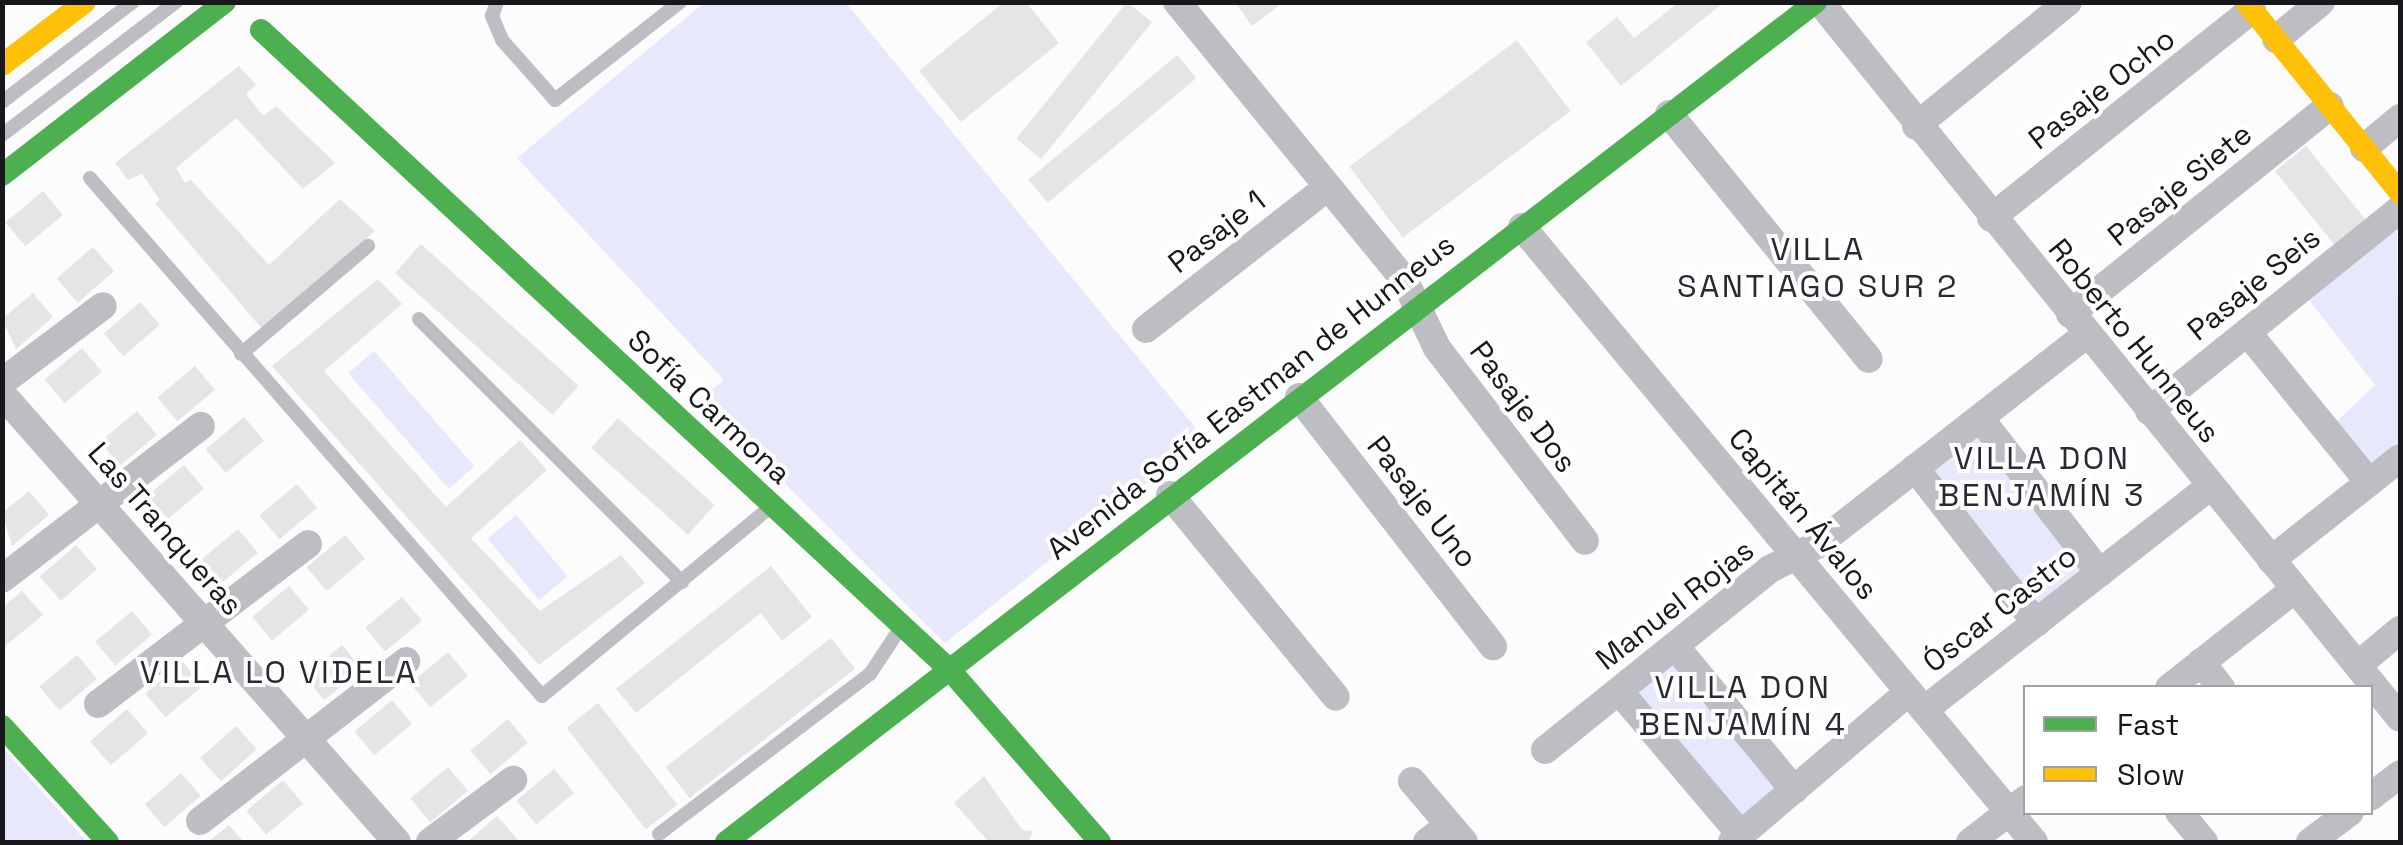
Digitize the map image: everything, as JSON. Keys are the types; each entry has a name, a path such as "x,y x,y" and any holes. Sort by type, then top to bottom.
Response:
{"street":[{"path":"2,65 85,2"},
{"path":"1177,2 1328,187 1418,306"},
{"name":"Avenida Sofía Eastman de Hunneus","path":"726,842 1170,496 1818,2"},
{"name":"Roberto Hunneus","path":"1818,2 2400,718"},
{"path":"1916,126 2068,2"},
{"path":"2276,39 2322,2"},
{"path":"2,175 221,4"},
{"path":"2249,6 2400,193"},
{"name":"Pasaje Ocho","path":"1991,218 2249,6"},
{"name":"Sofía Carmona","path":"261,30 948,669 1100,842"},
{"name":"Pasaje Siete","path":"2078,324 2330,106"},
{"path":"1669,114 1868,359"},
{"path":"2364,148 2400,118"},
{"name":"Pasaje 1","path":"1146,329 1328,187"},
{"name":"Pasaje Seis","path":"2149,411 2400,209"},
{"name":"Capitán Ávalos","path":"1522,227 1917,701 2017,806 2034,842"},
{"path":"2,382 103,306"},
{"name":"Pasaje Dos","path":"1418,306 1438,348 1585,541"},
{"name":"Manuel Rojas","path":"1544,750 1795,554 1980,418 2078,324"},
{"path":"2247,332 2370,482"},
{"name":"Las Tranqueras","path":"2,394 397,842"},
{"name":"Pasaje Uno","path":"1299,397 1493,646"},
{"path":"1980,418 2100,572"},
{"path":"2,579 201,426"},
{"path":"2271,560 2400,458"},
{"path":"1915,468 2036,623"},
{"name":"Óscar Castro","path":"1736,839 1794,790 1917,701 2036,623 2211,486"},
{"path":"1170,496 1336,697"},
{"path":"98,704 308,544"},
{"path":"2173,685 2295,589"},
{"path":"2358,666 2400,630"},
{"path":"1675,646 1794,790"},
{"path":"200,821 406,661"},
{"path":"2201,662 2220,685"},
{"path":"1620,690 1736,839"},
{"path":"2,726 108,842"},
{"path":"2373,794 2400,774"},
{"path":"430,842 513,780"},
{"path":"1412,781 1447,837"},
{"path":"1970,842 2017,806"},
{"path":"2182,815 2204,842"},
{"path":"2310,842 2336,816"}],"lane":[{"path":"2,102 132,2"},
{"path":"2,134 176,2"},
{"path":"497,2 492,16 502,40 555,100 680,2"},
{"path":"90,178 542,696 772,506"},
{"path":"241,354 368,246"},
{"path":"419,318 682,582"},
{"path":"659,834 870,674 902,626"}],"shaded area":[{"path":"704,3 846,3 1204,438 945,643 700,399 724,380 517,158"},
{"path":"2397,225 2400,443 2367,470 2333,425 2375,385 2306,296"},
{"path":"374,351 474,466 449,489 348,373"},
{"path":"1978,431 2086,569 2033,610 1925,472"},
{"path":"516,515 567,576 539,600 488,539"},
{"path":"1674,660 1784,791 1739,828 1630,697"},
{"path":"3,748 87,842 3,842"}],"building":[{"path":"1004,2 1026,2 1059,43 961,122 919,71"},
{"path":"1127,2 1152,22 1041,159 1016,139"},
{"path":"1235,2 1284,2 1252,26"},
{"path":"1679,2 1724,2 1621,86 1586,42 1617,17 1634,38"},
{"path":"1517,40 1571,111 1403,237 1349,166"},
{"path":"1177,55 1196,78 1048,203 1028,180"},
{"path":"239,66 256,85 246,94 263,116 276,106 335,163 303,189 236,118 176,168 185,183 191,180 269,265 340,199 375,231 262,329 155,203 160,200 142,174 128,180 115,163"},
{"path":"2306,146 2368,222 2337,247 2275,171"},
{"path":"43,191 63,215 25,246 5,222"},
{"path":"421,244 579,386 552,415 395,273"},
{"path":"93,247 114,271 78,303 57,278"},
{"path":"378,279 402,304 324,371 446,507 520,440 547,470 471,538 540,611 621,555 645,583 539,665 272,366"},
{"path":"33,293 53,317 16,349 2,319"},
{"path":"140,302 160,325 123,356 104,333"},
{"path":"82,348 102,372 64,403 44,379"},
{"path":"195,366 215,390 177,421 157,397"},
{"path":"137,411 157,435 120,466 100,442"},
{"path":"244,417 264,441 226,473 206,449"},
{"path":"618,418 715,505 688,535 591,448"},
{"path":"184,465 204,489 167,520 147,496"},
{"path":"297,484 317,508 279,539 259,515"},
{"path":"29,491 49,515 12,546 2,513"},
{"path":"238,529 258,553 221,584 201,560"},
{"path":"345,535 365,559 327,591 307,567"},
{"path":"76,545 97,569 61,601 40,576"},
{"path":"771,566 812,617 782,641 761,613 636,713 616,689"},
{"path":"289,586 309,610 272,641 252,617"},
{"path":"22,591 43,615 5,646 2,608"},
{"path":"402,597 422,621 385,652 365,628"},
{"path":"132,611 152,635 115,666 95,642"},
{"path":"831,638 855,669 690,798 666,767"},
{"path":"342,645 362,669 324,700 304,676"},
{"path":"448,652 468,676 430,707 410,683"},
{"path":"77,655 97,679 59,710 39,686"},
{"path":"183,662 203,686 165,717 145,693"},
{"path":"392,700 412,724 374,755 354,731"},
{"path":"598,703 677,805 646,829 566,728"},
{"path":"127,709 148,733 111,765 90,741"},
{"path":"508,719 528,743 490,774 470,750"},
{"path":"236,726 257,749 221,781 200,758"},
{"path":"448,767 468,791 430,822 410,798"},
{"path":"554,769 574,793 536,824 516,800"},
{"path":"181,773 201,796 164,827 145,804"},
{"path":"984,776 1022,830 1033,831 1028,842 989,842 954,803"},
{"path":"283,780 303,804 266,835 246,811"},
{"path":"497,816 518,840 467,842"},
{"path":"229,825 244,842 208,842"}],"traffic: fast":[{"path":"2,175 225,2"},
{"path":"726,842 1816,2"},
{"path":"261,30 949,669 1100,842"},
{"path":"2,726 108,842"}],"traffic: slow":[{"path":"2,65 85,2"},
{"path":"2246,2 2400,193"}],"district":[{"name":"VILLA SANTIAGO SUR 2","path":"1818,268"},
{"name":"VILLA DON BENJAMÍN 3","path":"2042,478"},
{"name":"VILLA LO VIDELA","path":"279,672"},
{"name":"VILLA DON BENJAMÍN 4","path":"1743,706"}]}
